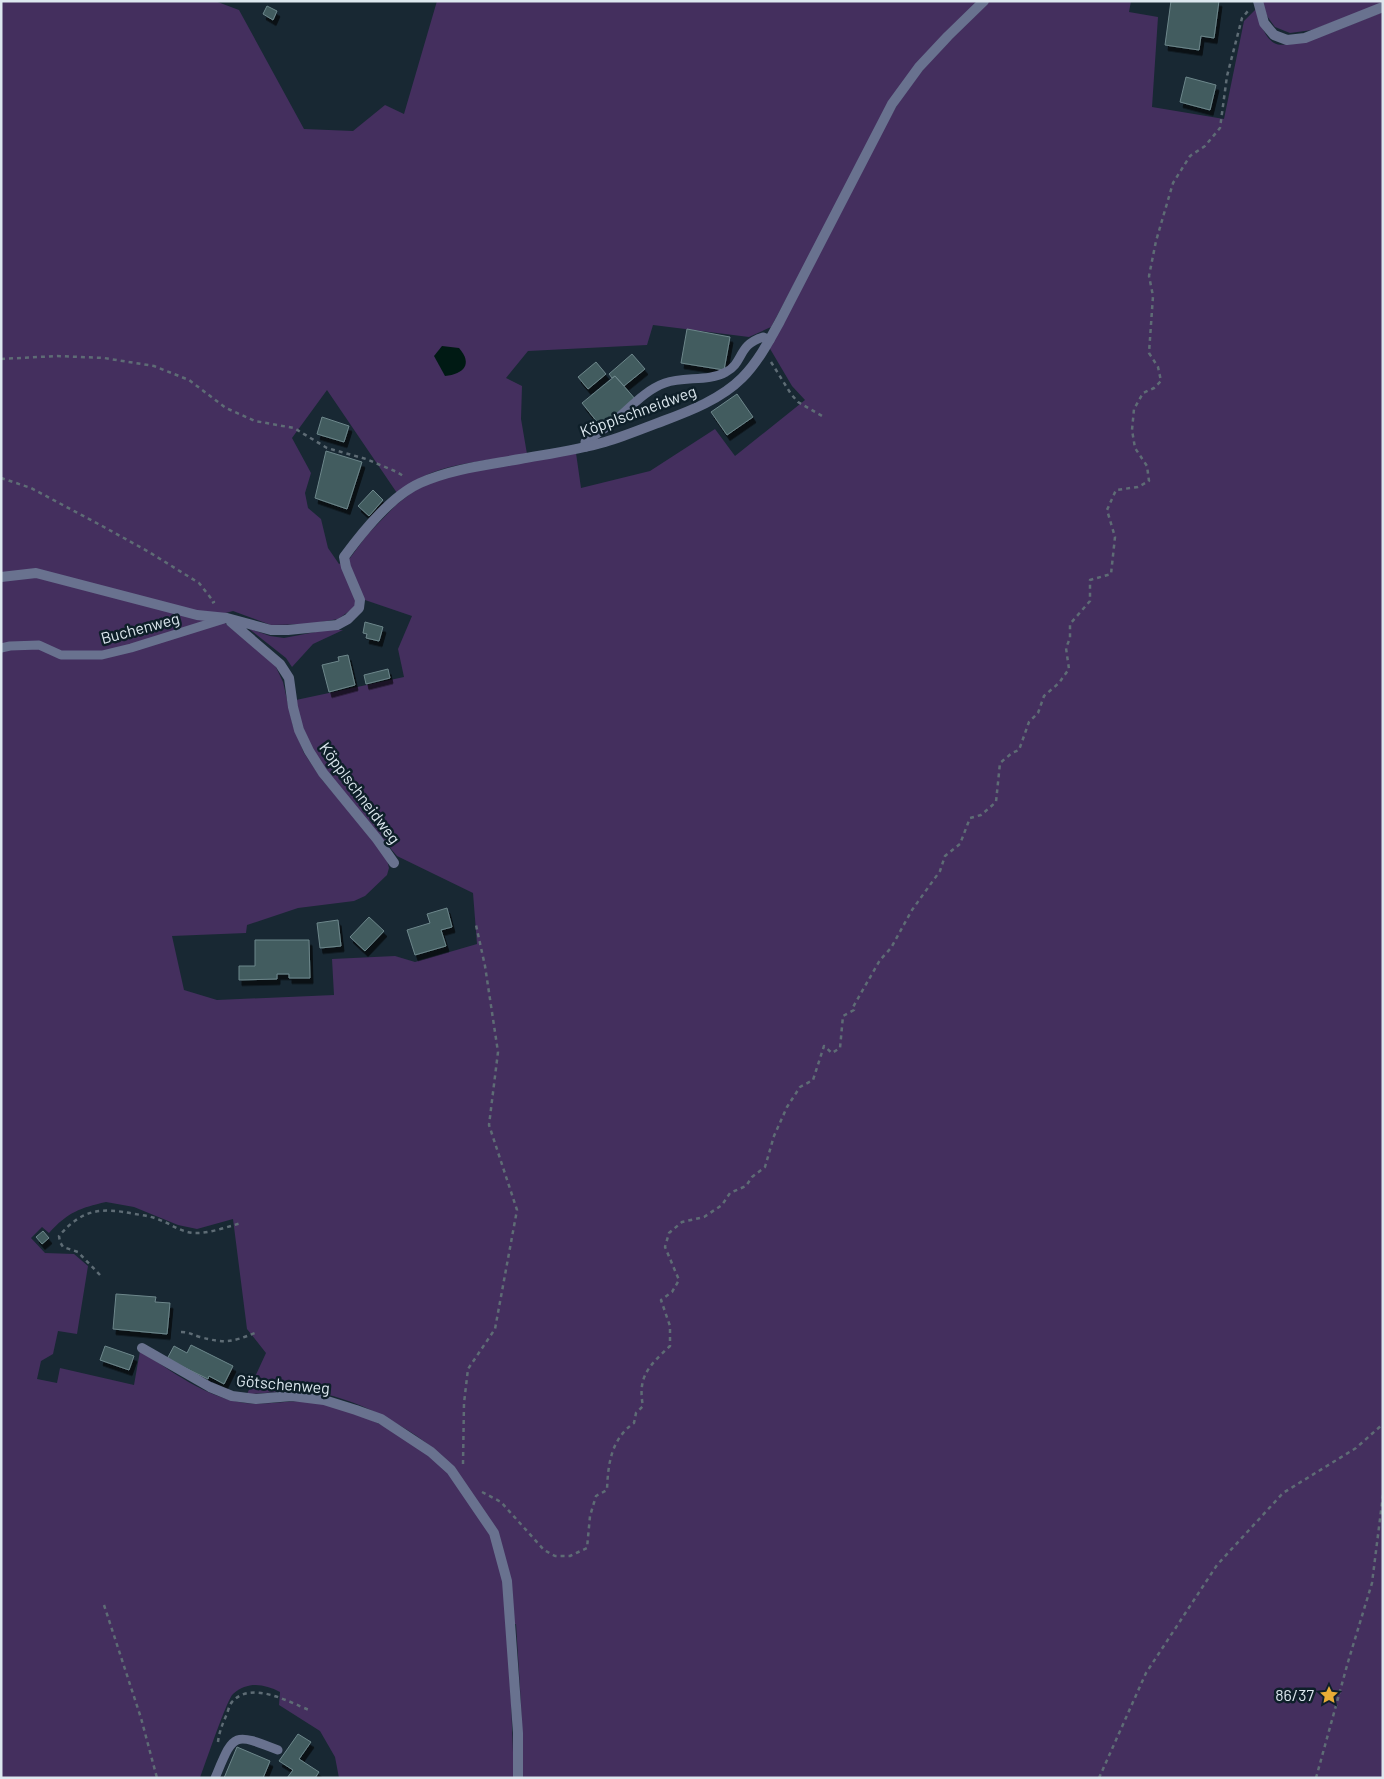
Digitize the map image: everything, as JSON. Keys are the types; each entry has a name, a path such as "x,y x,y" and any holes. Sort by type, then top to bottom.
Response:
{"street":[{"name":"Köpplschneidweg","path":"1,577 36,573 197,615 227,618 271,630 336,625 348,619 359,608 360,600 346,567 344,557 376,518 399,496 417,484 460,471 604,442 675,417 712,400 744,377 770,340 892,104 919,68 984,1"},
{"path":"1258,2 1264,23 1274,35 1287,40 1306,38 1383,7"},
{"name":"Köpplschneidweg","path":"227,618 280,664 289,678 293,707 299,730 309,752 323,773 394,863"},
{"name":"Götschenweg","path":"142,1348 210,1387 232,1396 256,1400 292,1396 324,1400 380,1419 430,1452 451,1470 494,1533 507,1581 518,1733 518,1778"}],"lane":[{"path":"586,447 585,442 612,423 648,392 666,382 725,373 733,368 745,347 755,339 763,337 770,340"},
{"name":"Buchenweg","path":"1,648 39,645 61,655 102,655 131,648 227,618"},
{"path":"215,1778 228,1747 238,1738 248,1738 278,1750"}],"path":[{"path":"476,925 485,966 498,1052 489,1125 517,1210 495,1329 468,1369 464,1403 461,1483 501,1502 544,1550 556,1556 570,1556 587,1548 590,1516 596,1496 607,1490 608,1466 616,1440 624,1430 634,1423 636,1413 643,1406 640,1393 648,1366 670,1346 670,1326 661,1300 672,1292 679,1280 666,1247 669,1233 682,1222 704,1217 722,1205 730,1193 746,1186 752,1177 765,1167 774,1136 788,1107 800,1087 813,1080 824,1046 832,1053 840,1048 843,1016 854,1010 853,1007 857,999 880,960 891,948 912,910 940,870 945,856 960,844 970,818 981,816 996,802 1000,763 1019,750 1029,722 1038,713 1044,696 1059,683 1069,668 1066,648 1070,638 1070,624 1090,601 1090,580 1111,574 1114,537 1107,510 1116,490 1138,487 1149,481 1147,466 1135,448 1132,430 1134,409 1143,393 1154,388 1161,381 1158,367 1149,353 1153,296 1149,276 1156,241 1173,183 1190,156 1205,146 1220,128 1226,76 1242,18 1258,2"},
{"path":"764,350 798,402 824,417"},
{"path":"1,358 57,356 104,358 154,366 189,380 226,408 255,420 294,428 327,448 382,465 417,484"},
{"path":"1,478 30,488 104,527 199,583 214,602 197,615"},
{"path":"100,1275 78,1252 63,1247 60,1242 60,1236 68,1226 85,1214 100,1210 118,1210 158,1219 182,1231 196,1233 241,1223"},
{"path":"181,1332 190,1332 197,1336 217,1341 233,1342 255,1333"},
{"path":"1099,1778 1146,1673 1217,1565 1283,1493 1356,1448 1383,1424"},
{"path":"1316,1778 1372,1582 1383,1495"},
{"path":"104,1605 141,1718 157,1778"},
{"path":"225,1754 220,1751 218,1745 219,1732 231,1702 239,1696 255,1692 269,1694 309,1710"}],"shaded area":[{"path":"1,1 215,1 239,10 304,129 353,131 385,105 404,114 437,1 977,1 901,85 771,327 749,337 653,325 647,345 528,351 506,378 522,386 521,419 527,454 465,463 441,469 422,477 397,493 327,390 292,438 311,473 305,493 308,508 321,519 328,548 339,564 350,558 367,535 396,505 414,491 435,480 472,471 576,453 581,488 650,471 715,429 735,456 805,400 792,386 769,347 880,134 902,97 932,58 990,1 1131,1 1129,12 1158,17 1152,107 1224,119 1244,21 1256,9 1262,28 1270,40 1283,45 1311,39 1383,12 1383,1778 523,1778 516,1624 508,1625 514,1778 339,1778 335,1757 320,1731 279,1705 280,1692 256,1685 244,1687 233,1694 221,1719 200,1778 1,1778","holes":["365,600 412,616 398,649 404,677 296,700 303,730 316,757 397,856 473,893 477,944 415,962 395,956 332,959 334,995 217,1000 184,990 172,936 246,933 247,925 298,908 354,901 365,896 387,875 389,868 387,860 368,833 323,781 304,753 293,726 283,682 275,665 226,624 222,614 233,611 271,625 310,624 338,619","106,1202 134,1207 178,1225 197,1229 233,1219 247,1329 266,1353 247,1394 305,1391 342,1399 362,1406 399,1425 432,1447 446,1459 402,1435 341,1408 305,1401 255,1404 217,1396 190,1383 140,1351 134,1385 60,1368 57,1383 37,1379 41,1361 53,1354 58,1331 77,1334 88,1266 74,1254 45,1253 31,1238 42,1227 49,1233 62,1220 75,1212"]},
{"path":"1262,1 1383,1 1383,3 1312,30 1290,33 1275,27 1267,16"},
{"path":"442,346 459,348 463,354 466,363 457,373 445,376 434,356"},
{"path":"248,628 270,636 284,638 326,630 343,630 313,644 292,667 286,658"}],"building":[{"path":"1171,1 1219,1 1214,38 1201,36 1199,50 1165,45"},
{"path":"267,6 277,11 273,20 263,14"},
{"path":"1186,77 1216,85 1210,110 1180,102"},
{"path":"687,329 730,337 724,370 681,363"},
{"path":"632,354 645,369 624,386 615,376 612,378 609,374"},
{"path":"596,362 606,374 588,389 578,377"},
{"path":"615,376 636,400 602,428 582,403"},
{"path":"737,394 753,417 727,435 711,412"},
{"path":"322,417 349,426 344,442 317,434"},
{"path":"326,451 362,462 347,509 315,498"},
{"path":"373,490 383,500 369,516 358,506"},
{"path":"365,622 383,627 379,641 366,638 367,634 363,633"},
{"path":"348,655 355,685 329,692 322,665 339,661 338,657"},
{"path":"388,669 390,678 366,684 364,675"},
{"path":"447,908 452,927 441,930 446,946 415,955 407,930 430,923 427,914"},
{"path":"369,917 384,931 365,951 350,937"},
{"path":"338,920 341,946 320,948 317,923"},
{"path":"255,940 309,940 310,978 289,978 289,974 277,974 277,979 239,980 239,966 255,966"},
{"path":"43,1231 49,1238 42,1244 36,1237"},
{"path":"116,1294 156,1297 155,1302 170,1303 167,1334 113,1329"},
{"path":"191,1345 233,1366 224,1384 209,1376 208,1379 167,1359 174,1346 187,1353"},
{"path":"105,1346 134,1356 129,1370 100,1360"},
{"path":"298,1734 311,1742 299,1759 319,1772 315,1778 287,1778 293,1770 279,1761"},
{"path":"237,1747 270,1761 263,1778 224,1778"}],"place":[{"name":"86/37","path":"1329,1695"}]}
